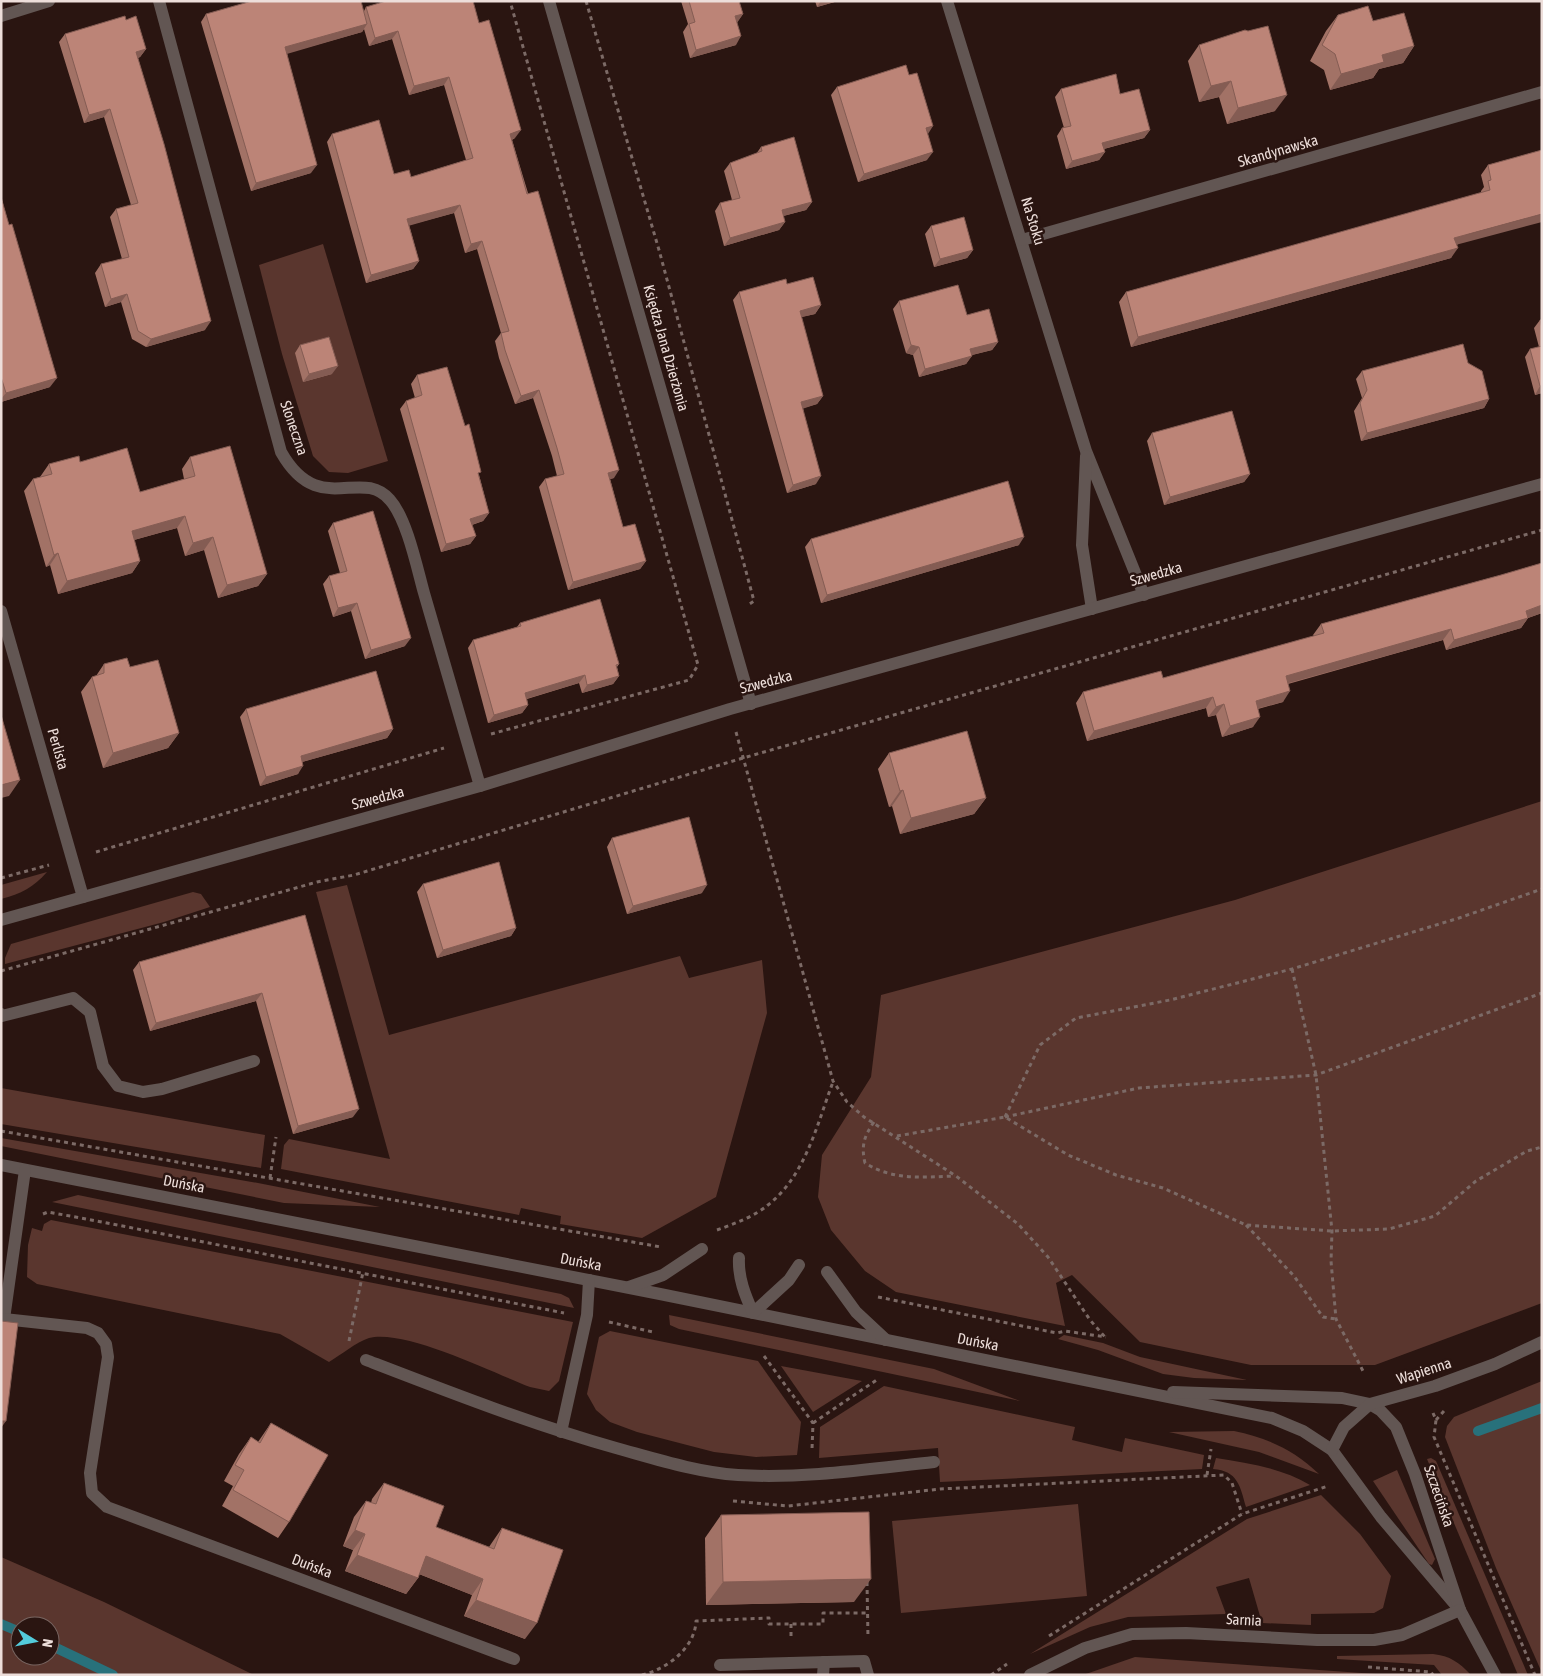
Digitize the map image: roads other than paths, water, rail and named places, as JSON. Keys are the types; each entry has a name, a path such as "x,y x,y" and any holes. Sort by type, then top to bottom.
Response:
{"street":[{"path":"1,16 49,1"},
{"name":"Słoneczna","path":"159,1 281,452 289,466 304,480 320,488 334,490 369,488 381,492 391,501 399,514 415,561 480,786"},
{"name":"Księdza Jana Dzierżonia","path":"549,1 751,704"},
{"name":"Na Stoku","path":"947,1 1086,451 1144,595"},
{"name":"Skandynawska","path":"1022,240 1542,92"},
{"name":"Na Stoku","path":"1086,451 1082,545 1092,609"},
{"name":"Szwedzka","path":"1,920 480,786 730,709 1542,484"},
{"name":"Perlista","path":"1,611 82,896"},
{"path":"1,1015 73,998 90,1012 103,1066 118,1086 143,1092 162,1089 254,1061"},
{"name":"Duńska","path":"1,1165 589,1280 1272,1418 1303,1431 1332,1450"},
{"name":"Duńska","path":"25,1170 3,1319 87,1328 98,1333 106,1344 108,1357 106,1374 90,1472 92,1493 107,1507 514,1659"},
{"path":"628,1288 663,1275 698,1252"},
{"path":"740,1258 742,1285 753,1313 789,1280 799,1265"},
{"path":"827,1272 856,1312 886,1340"},
{"path":"561,1432 587,1315 589,1280"},
{"name":"Wapienna","path":"1332,1450 1344,1427 1370,1404 1435,1386 1495,1364 1542,1342"},
{"path":"366,1360 441,1390 561,1432 676,1465 737,1475 812,1475 934,1462"},
{"name":"Duńska","path":"1131,1389 1210,1394 1316,1396 1342,1398 1370,1404"},
{"name":"Szczecińska","path":"1370,1404 1386,1416 1396,1427 1415,1474 1460,1610 1495,1675"},
{"name":"Szczecińska","path":"1332,1450 1381,1517 1460,1610"},
{"name":"Sarnia","path":"1030,1675 1084,1648 1132,1634 1186,1633 1317,1640 1374,1640 1402,1635 1460,1610"},
{"path":"720,1665 823,1668 864,1661 868,1675"}],"waterway":[{"path":"1478,1431 1542,1408"},
{"path":"1,1624 10,1628"},
{"path":"60,1650 113,1675"}]}
